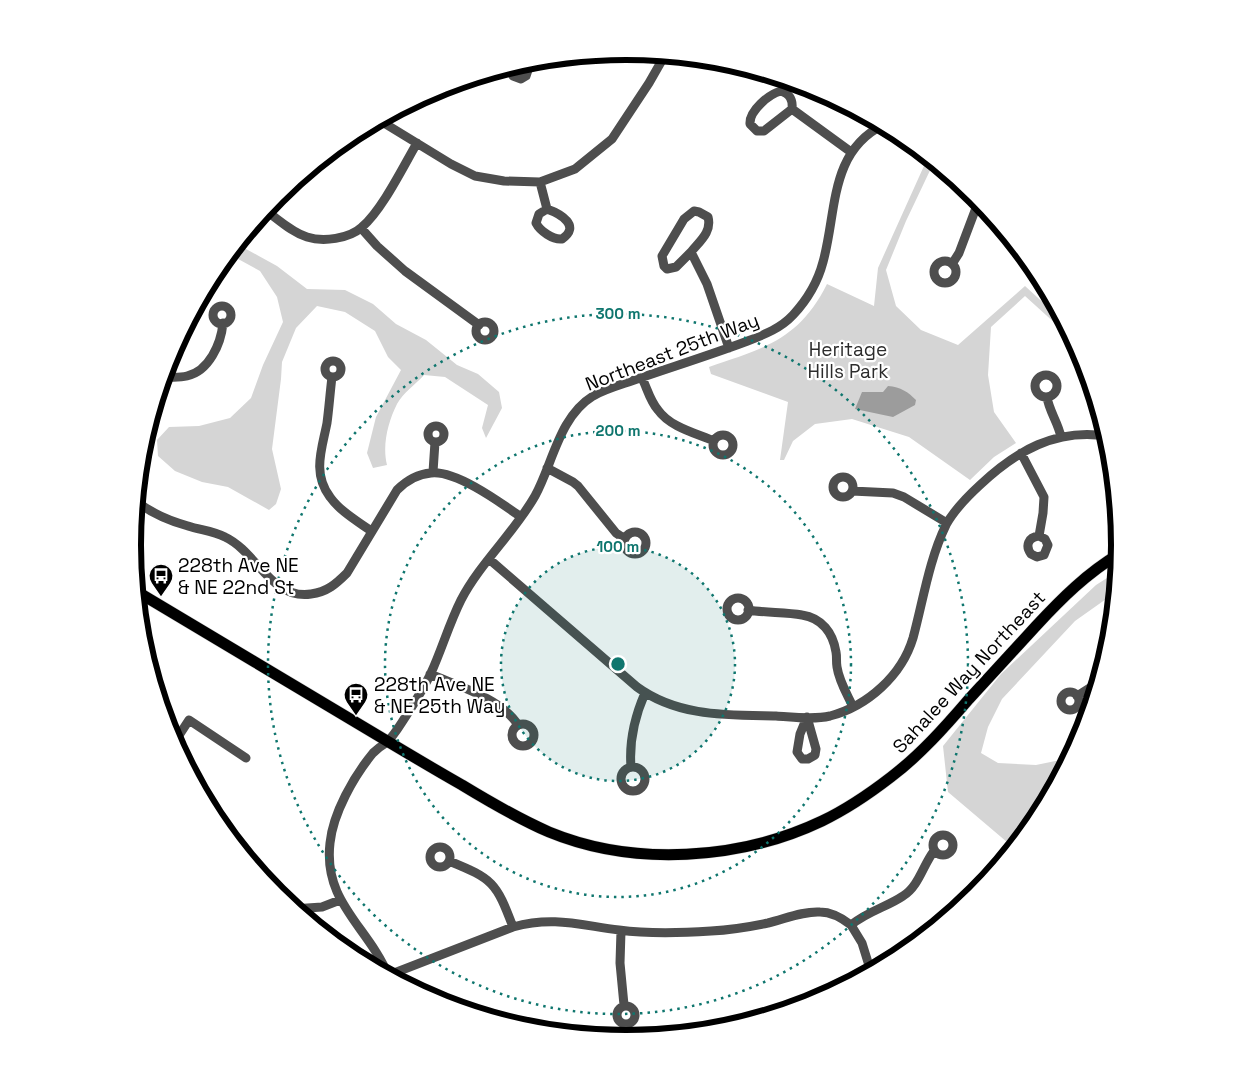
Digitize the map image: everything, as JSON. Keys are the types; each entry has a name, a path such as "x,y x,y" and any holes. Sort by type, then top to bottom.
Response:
{"main road":[{"name":"Sahalee Way Northeast","path":"144,595 526,821 552,833 612,849 639,853 677,854 709,852 765,842 823,821 871,793 934,739 1004,660 1068,593 1092,572 1111,560"}],"street":[{"path":"385,124 475,176 504,181 540,182 575,169 612,139 661,61"},
{"path":"511,74 515,78 524,78 528,70"},
{"path":"778,92 784,92 789,96 792,102 792,109 764,131 757,131 750,124 752,114 770,96 778,92"},
{"path":"792,109 851,152"},
{"name":"Northeast 25th Way","path":"385,967 340,900 330,873 329,859 332,829 346,796 376,750 388,741 404,719 430,674 461,601 473,580 535,496 566,426 581,405 602,392 730,348 772,331 786,322 806,299 823,263 840,177 851,152 876,129"},
{"path":"271,214 291,229 308,238 329,239 349,234 362,228 387,194 417,143"},
{"path":"540,182 547,209"},
{"path":"952,264 959,253 975,208"},
{"path":"694,211 708,217 710,225 709,230 691,252 676,267 668,269 664,266 662,256 684,219 694,211"},
{"path":"362,228 377,246 404,271 479,324"},
{"path":"691,252 707,284 730,348"},
{"path":"171,377 187,376 195,373 202,367 215,351 220,340 223,323"},
{"path":"332,378 327,422 319,461 321,482 331,498 344,511 371,531"},
{"path":"642,378 653,404 664,418 714,441"},
{"path":"1046,397 1060,429 1061,437"},
{"path":"489,559 645,693 661,702 698,713 807,717 829,716 871,696 887,682 901,665 910,650 937,548 947,523 966,498 984,481 1031,446 1061,437 1085,434 1098,435"},
{"path":"433,472 436,442"},
{"path":"1020,454 1044,498 1039,536"},
{"path":"547,468 573,482 616,533 626,539"},
{"path":"143,505 174,522 225,536 237,544 286,592 306,595 329,589 338,583 347,573 397,490 412,479 433,472 444,474 488,495 521,517"},
{"path":"852,491 893,493 904,497 947,523"},
{"path":"748,610 803,615 814,618 821,623 828,630 834,642 837,655 836,667 853,706"},
{"path":"430,674 497,704 507,712 518,726"},
{"path":"1077,696 1090,688"},
{"path":"631,767 631,747 635,720 645,693"},
{"path":"179,735 189,720 246,758"},
{"path":"851,925 868,913 904,896 918,880 924,866 934,851"},
{"path":"449,861 480,874 488,880 503,901 513,927"},
{"path":"303,908 322,907 340,900"},
{"path":"396,973 513,927 532,922 554,921 621,930 713,931 768,923 801,914 820,912 831,914 851,925 862,944 869,966"},
{"path":"621,930 620,963 624,1005"}],"green space":[{"name":"Heritage Hills Park","path":"925,163 931,168 906,221 886,270 896,306 921,330 958,345 1025,286 1048,307 1058,325 1025,296 991,327 988,375 994,412 1016,443 994,457 970,480 909,437 852,419 815,424 793,441 784,460 780,460 788,402 711,374 709,367 763,347 792,330 816,303 827,284 874,306 878,268"},
{"path":"243,247 277,266 307,289 345,290 373,304 396,324 426,340 457,365 478,374 499,392 502,408 486,438 482,428 488,405 445,377 424,375 403,396 394,411 386,442 387,465 373,468 367,453 376,417 401,370 388,357 375,331 345,312 317,306 296,328 282,362 272,449 281,489 276,504 269,510 228,487 202,482 175,471 158,456 157,440 169,427 199,426 230,418 251,398 263,365 283,322 277,297 260,271 235,258"},
{"path":"1110,576 1108,598 1075,621 1002,699 988,727 981,753 998,763 1036,765 1061,760 1030,815 1009,844 948,792 943,746 1001,674 1096,585"}],"shaded area":[{"path":"888,386 897,387 907,392 916,400 915,405 893,417 855,409 862,392 883,392"}],"place":[{"name":"228th Ave NE & NE 22nd St","path":"161,597"},
{"name":"228th Ave NE & NE 25th Way","path":"356,716"}]}
